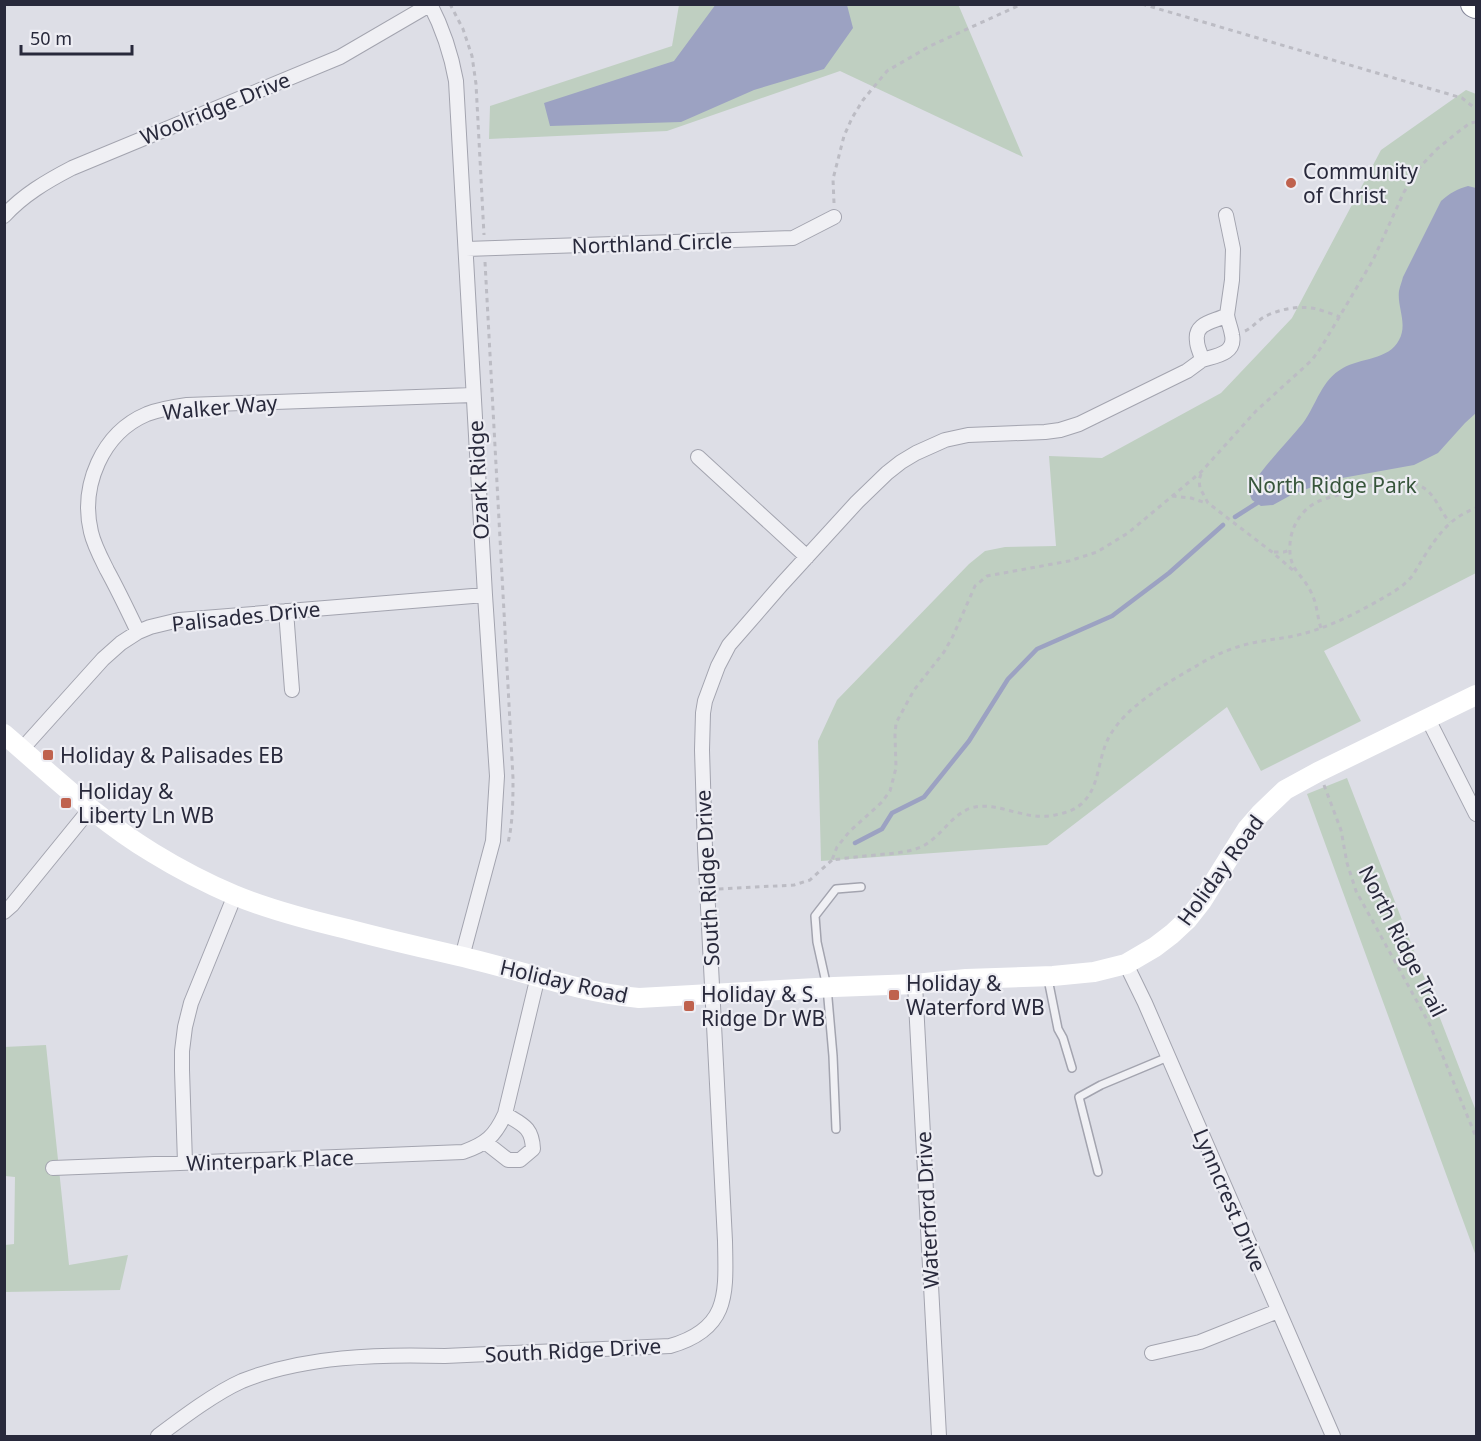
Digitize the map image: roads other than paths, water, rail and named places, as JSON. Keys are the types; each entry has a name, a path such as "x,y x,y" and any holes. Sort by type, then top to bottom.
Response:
{"street":[{"name":"Woolridge Drive","path":"4,216 28,194 72,168 340,57 430,5"},
{"name":"Ozark Ridge","path":"430,5 448,46 456,81 497,776 493,841 462,957"},
{"path":"1202,360 1196,340 1199,329 1208,321 1227,315 1232,280 1233,249 1226,215"},
{"name":"Northland Circle","path":"466,249 793,238 834,217"},
{"name":"South Ridge Drive","path":"158,1437 206,1402 241,1382 275,1370 306,1363 336,1359 670,1346 692,1339 710,1324 719,1310 726,1285 702,750 705,701 718,666 729,645 807,557 857,502 901,462 945,440 968,435 1045,432 1079,424 1187,371 1202,360 1228,351 1232,335 1227,315"},
{"name":"Walker Way","path":"138,632 94,542 88,514 89,488 94,470 104,452 125,428 147,414 165,408 187,405 473,395"},
{"path":"698,457 807,557"},
{"name":"Palisades Drive","path":"22,748 103,659 121,643 150,627 179,620 485,595"},
{"path":"286,611 292,690"},
{"name":"Holiday Road","path":"4,734 120,832 184,871 235,895 314,921 619,996 639,998 915,984 966,979 1047,977 1094,972 1126,964 1155,947 1186,920 1202,902 1247,829 1285,790 1476,695"},
{"path":"1428,719 1476,814"},
{"path":"4,912 90,809"},
{"path":"185,1163 182,1051 185,1027 191,1004 235,895"},
{"name":"Lynncrest Drive","path":"1126,964 1333,1437"},
{"path":"505,1114 524,1126 532,1138 533,1149 520,1160 508,1160 485,1142 500,1127 505,1114 538,976"},
{"name":"Waterford Drive","path":"915,984 939,1437"},
{"name":"Winterpark Place","path":"53,1168 463,1152 485,1142"},
{"path":"1152,1353 1200,1342 1278,1311"}],"lane":[{"path":"836,1129 827,987 817,942 815,916 836,889 861,887"},
{"path":"1047,977 1058,1029 1072,1068"},
{"path":"1098,1172 1079,1097 1101,1085 1168,1057"}],"water":[{"path":"716,4 847,5 853,28 824,69 754,90 681,122 550,126 544,103 674,61"},
{"path":"1468,186 1476,188 1476,413 1438,453 1414,465 1331,480 1293,494 1273,505 1261,506 1252,500 1249,493 1251,487 1303,423 1329,379 1343,368 1381,355 1394,347 1399,340 1403,328 1399,291 1403,277 1441,201 1460,188"}],"waterway":[{"path":"1235,517 1257,503"},
{"path":"855,843 882,829 892,813 924,797 969,741 1008,679 1037,649 1112,616 1169,573 1223,525"}],"place":[{"name":"Community of Christ","path":"1291,183"},
{"name":"Holiday & Palisades EB","path":"48,755"},
{"name":"Holiday & Liberty Ln WB","path":"66,803"},
{"name":"Holiday & Waterford WB","path":"894,995"},
{"name":"Holiday & S. Ridge Dr WB","path":"689,1006"}],"park label":[{"name":"North Ridge Park","path":"1332,485"}]}
